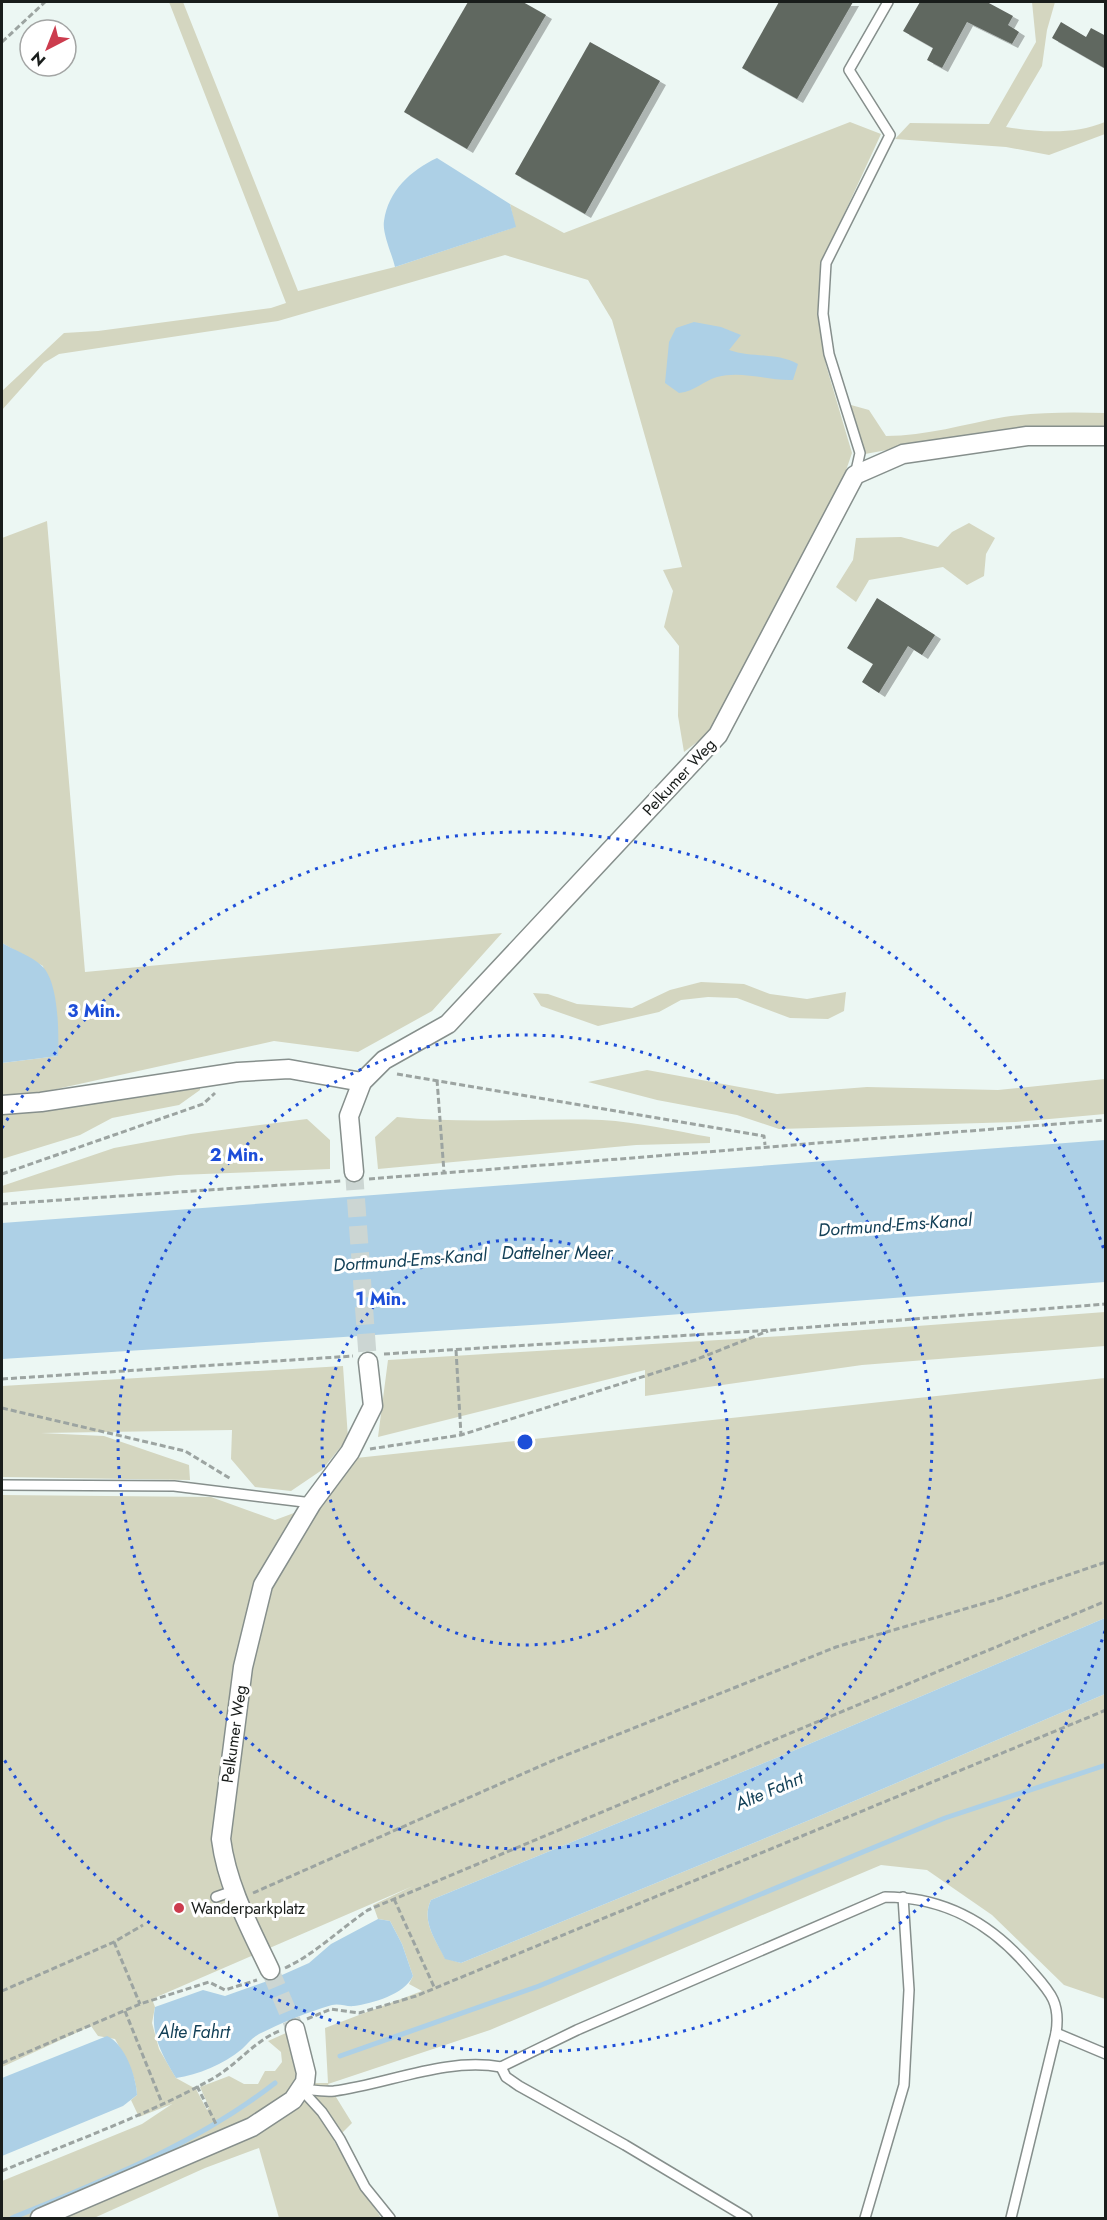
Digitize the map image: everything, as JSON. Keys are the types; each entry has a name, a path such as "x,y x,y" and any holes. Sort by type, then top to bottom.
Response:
{"street":[{"path":"855,475 903,454 1026,436 1106,436"},
{"name":"Pelkumer Weg","path":"356,1177 349,1116 362,1082 384,1060 448,1024 718,735 855,475"},
{"path":"2,1105 41,1102 238,1072 289,1069 362,1082"},
{"name":"Pelkumer Weg","path":"271,1973 236,1896 224,1863 222,1821 243,1666 263,1585 312,1503 350,1452 373,1406 367,1358"},
{"path":"40,2218 252,2127 293,2100 305,2082 305,2062 296,2029"}],"lane":[{"path":"855,475 860,453 829,354 823,314 825,273 826,263 890,135 849,70 888,2"},
{"path":"2,1485 174,1486 312,1503"},
{"path":"216,1898 236,1896"},
{"path":"301,2089 332,2091 449,2068 487,2064 501,2067 578,2030 874,1901 885,1897 903,1897 936,1904 973,1919 1013,1949 1053,1995 1058,2018 1056,2033 1011,2218"},
{"path":"865,2218 904,2085 909,1990 903,1897"},
{"path":"1056,2033 1106,2054"},
{"path":"501,2067 506,2077 519,2086 625,2145 747,2218"},
{"path":"301,2089 322,2112 340,2139 365,2187 390,2218"}],"path":[{"path":"2,42 45,2"},
{"path":"2,1174 203,1104 238,1072"},
{"path":"390,1076 399,1074 437,1080 764,1136 765,1145"},
{"path":"437,1080 444,1172"},
{"path":"2,1204 1106,1120"},
{"path":"2,1379 367,1358 1106,1304"},
{"path":"350,1452 461,1435 695,1360 773,1330"},
{"path":"456,1350 461,1435"},
{"path":"2,1408 185,1451 258,1496"},
{"path":"236,1896 554,1760 836,1647 995,1600 1106,1562"},
{"path":"2,2063 140,2004 209,1982 225,1990 271,1973 308,1957 338,1930 368,1910 1106,1601"},
{"path":"331,2009 359,2013 435,1989 1106,1710"},
{"path":"394,1899 435,1989"},
{"path":"2,1991 114,1942 143,1925"},
{"path":"114,1942 140,2004"},
{"path":"125,2011 162,2103"},
{"path":"2,2171 197,2086 237,2062 262,2038"},
{"path":"197,2086 214,2119"}],"green space":[{"path":"169,2 183,2 298,291 395,267 515,227 510,204 564,233 850,122 881,134 821,264 819,321 826,365 852,453 842,482 717,727 684,752 678,716 679,646 664,627 673,591 663,570 682,567 612,320 588,280 505,255 278,321 59,354 44,363 2,410 2,391 64,333 98,331 271,308 286,303"},
{"path":"1032,2 1055,2 1047,30 1042,66 1006,127 1069,131 1105,122 1105,134 1049,155 1006,147 895,139 910,123 989,124 1036,42"},
{"path":"851,405 869,410 886,436 931,432 1004,417 1055,413 1105,413 1105,428 898,448 865,454"},
{"path":"47,521 85,972 502,933 432,1011 358,1052 274,1041 34,1094 2,1096 2,1063 58,1056 43,966 2,943 2,538"},
{"path":"969,523 995,538 986,554 984,576 967,585 943,567 869,580 856,602 836,587 853,560 856,538 901,537 938,547 952,532"},
{"path":"701,982 744,984 770,994 807,999 846,992 844,1011 828,1019 790,1018 737,998 708,997 681,1000 659,1012 598,1026 541,1006 533,993 548,994 577,1004 632,1008 670,990"},
{"path":"647,1070 777,1094 867,1087 998,1090 1105,1079 1105,1114 1016,1122 779,1129 737,1115 657,1100 588,1082"},
{"path":"200,1084 200,1090 179,1105 112,1118 80,1135 2,1159 2,1109"},
{"path":"397,1117 448,1120 616,1121 710,1137 710,1143 636,1145 378,1169 375,1137"},
{"path":"307,1119 330,1140 330,1169 178,1175 2,1193 2,1186 114,1148 191,1134"},
{"path":"1105,1312 1105,1346 862,1365 645,1396 645,1370 378,1437 388,1360 783,1336"},
{"path":"343,1366 348,1438 322,1470 291,1491 255,1487 231,1459 232,1430 41,1433 104,1436 189,1465 190,1480 2,1477 2,1386"},
{"path":"1105,1378 1105,1618 781,1756 431,1900 428,1908 428,1923 445,1958 461,1963 812,1819 1105,1694 1105,1999 1064,1985 992,1915 927,1870 881,1865 490,2030 328,2084 352,2123 334,2141 381,2218 279,2218 259,2148 205,2168 94,2218 44,2218 253,2129 294,2100 306,2083 328,2083 325,2028 422,1991 409,1984 413,1976 402,1944 390,1921 378,1919 373,1905 413,1886 152,1999 155,2007 152,2023 159,2049 176,2078 196,2089 207,2110 209,2107 200,2087 229,2076 244,2084 258,2084 265,2071 275,2071 282,2062 281,2052 268,2041 295,2029 303,2061 304,2082 292,2099 252,2127 38,2218 2,2218 2,2181 142,2124 172,2104 139,2117 131,2100 137,2095 126,2059 115,2039 98,2036 91,2026 2,2067 2,1495 211,1497 275,1520 321,1503 356,1458"}],"water":[{"path":"437,158 510,204 516,227 395,267 384,231 386,210 402,183 418,169"},
{"path":"694,322 721,327 741,335 729,350 773,356 798,364 793,380 726,375 679,393 665,383 669,342 676,328"},
{"path":"2,943 33,959 48,974 57,1009 58,1056 2,1063"},
{"name":"Dattelner Meer","path":"1105,1140 1105,1282 562,1323 2,1359 2,1223"},
{"path":"1105,1618 1105,1694 812,1819 461,1963 445,1959 434,1937 428,1923 428,1908 431,1900 781,1756"},
{"name":"Alte Fahrt","path":"378,1919 390,1921 402,1944 413,1976 403,1988 370,2003 351,2006 332,2005 295,2018 259,2034 219,2064 176,2078 158,2044 154,2026 155,2007 203,1990 225,1996 273,1979 309,1963 331,1944"},
{"path":"107,2036 124,2053 134,2079 137,2095 123,2106 2,2156 2,2078"}],"building":[{"path":"468,2 523,2 546,15 467,149 404,112"},
{"path":"779,2 853,2 797,99 742,68"},
{"path":"920,2 987,2 1013,16 1008,25 1019,32 1012,44 967,22 942,68 927,60 933,48 903,31"},
{"path":"1061,22 1086,37 1091,28 1106,36 1106,69 1052,38"},
{"path":"590,42 660,81 585,214 515,174"},
{"path":"877,598 935,635 922,655 908,646 879,693 862,682 873,664 847,648"}],"waterway":[{"path":"340,2056 539,1986 945,1818 1106,1765"},
{"path":"12,2218 148,2160 214,2125 275,2083"}],"tunnel":[{"path":"354,1172 368,1362"},
{"path":"270,1970 295,2029"}],"place":[{"name":"Wanderparkplatz","path":"179,1908"}],"water label":[{"name":"Dortmund-Ems-Kanal","path":"895,1225"},
{"name":"Dortmund-Ems-Kanal","path":"410,1260"}]}
